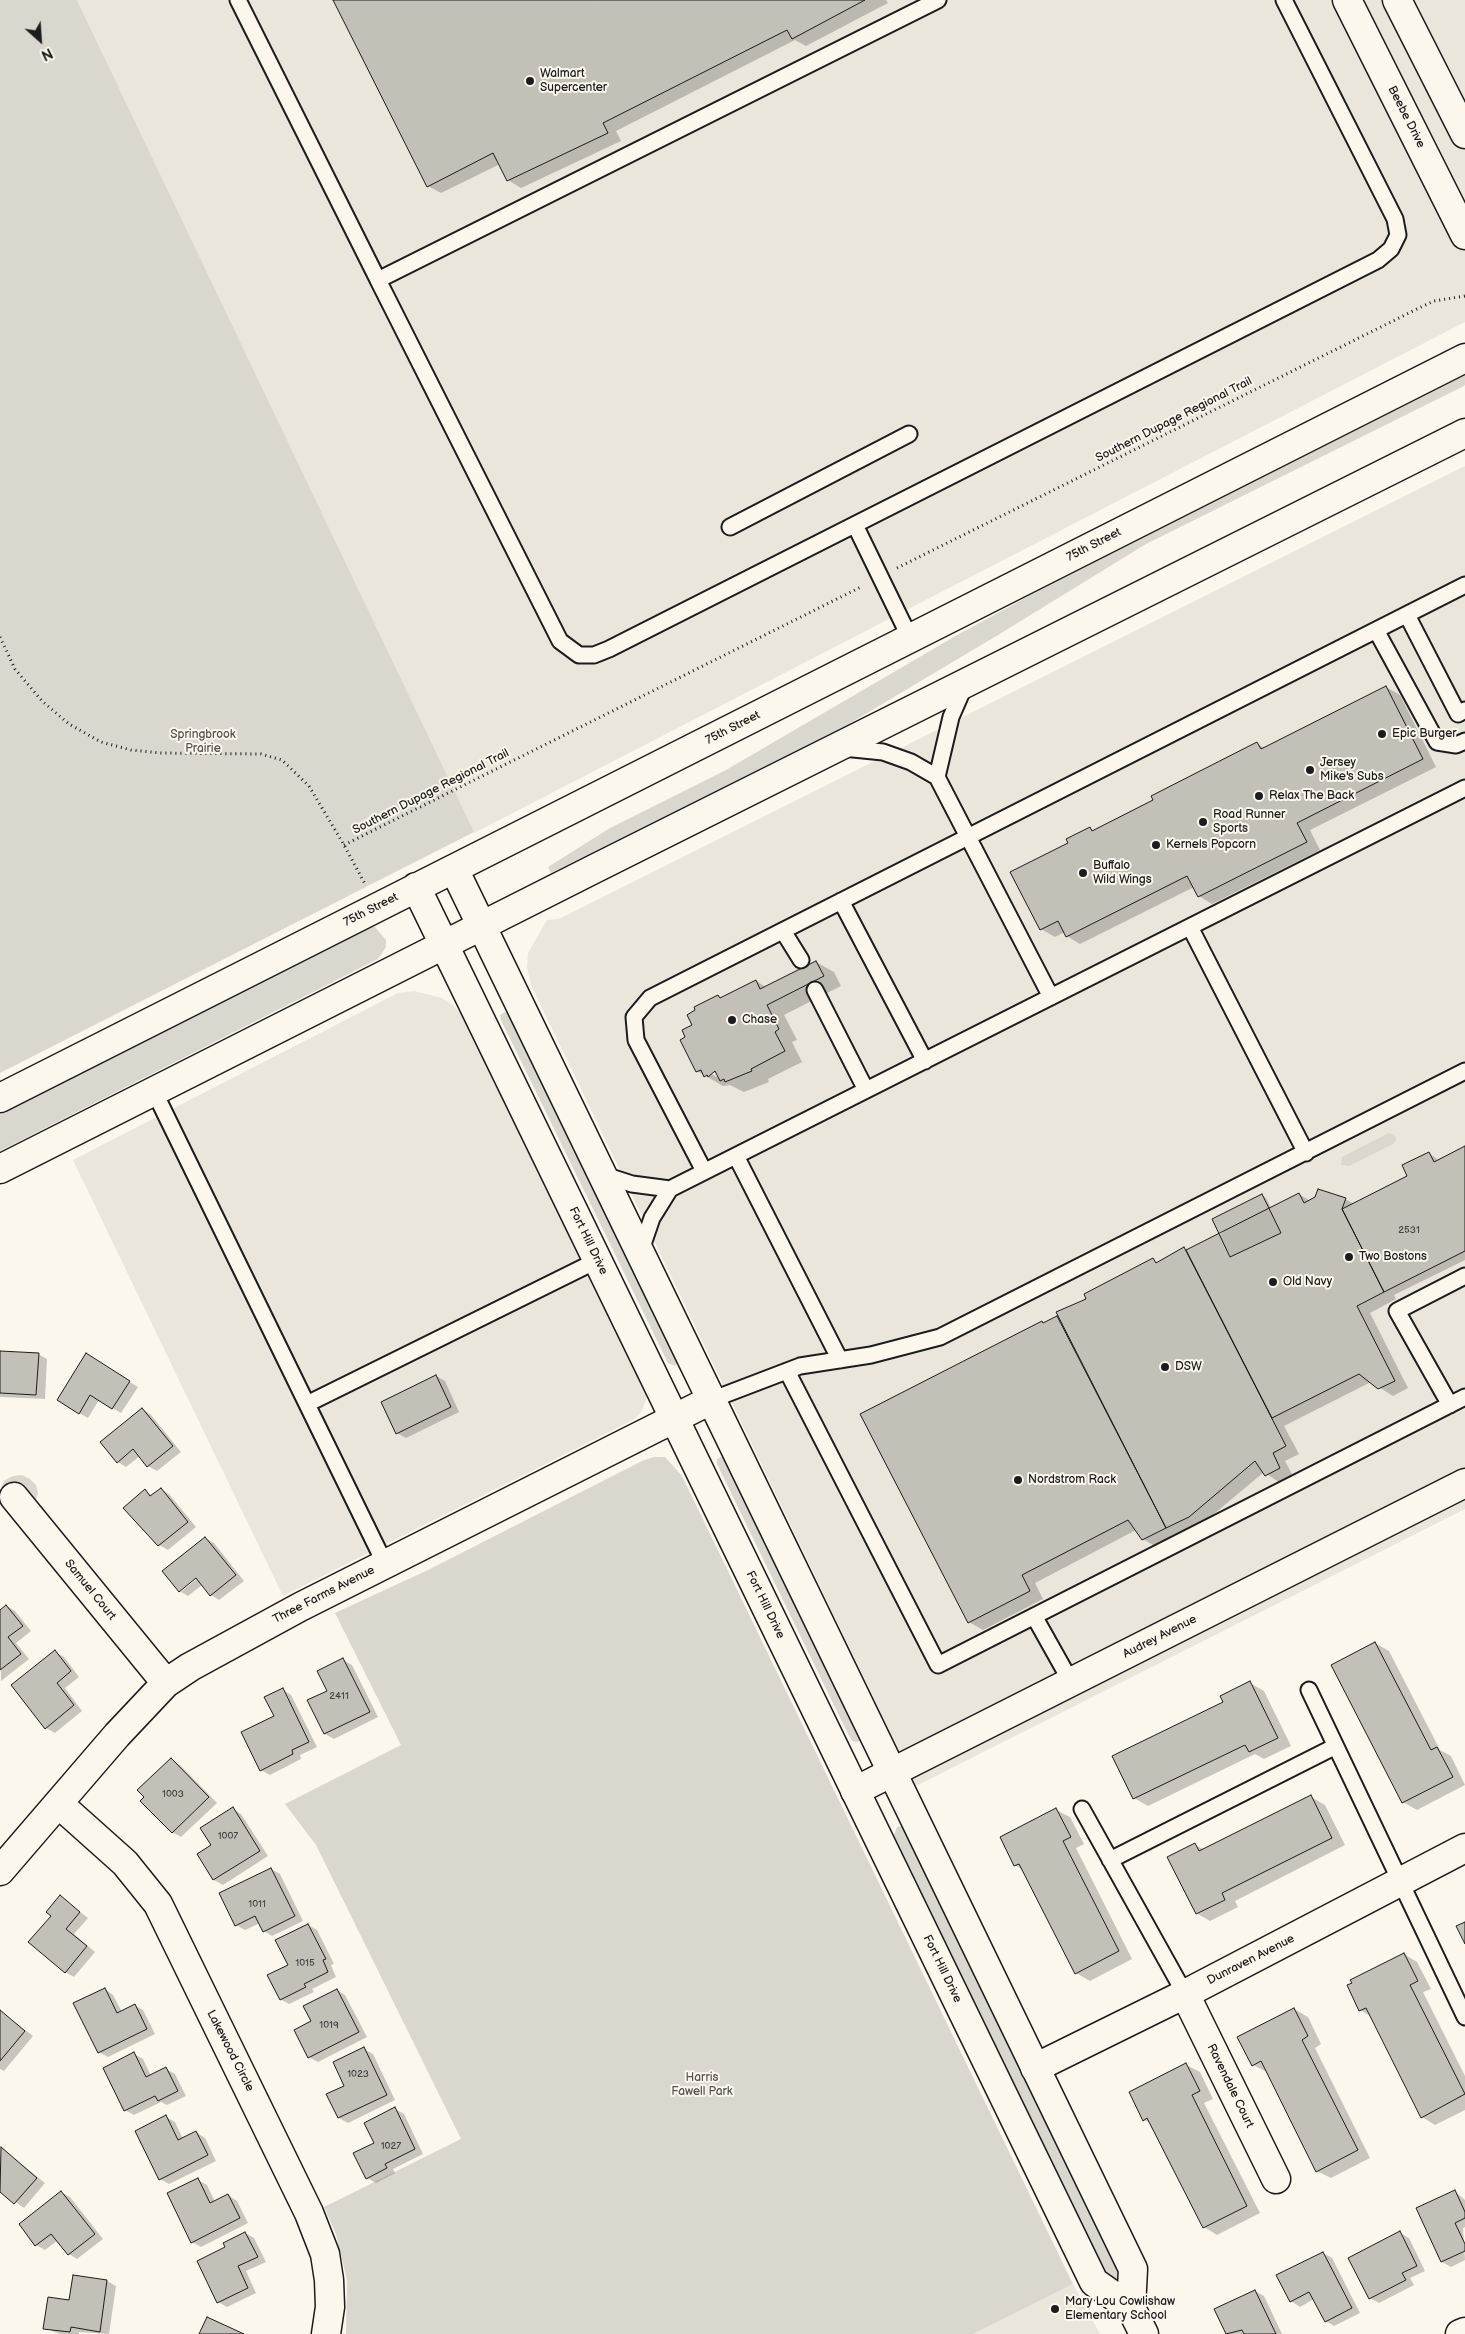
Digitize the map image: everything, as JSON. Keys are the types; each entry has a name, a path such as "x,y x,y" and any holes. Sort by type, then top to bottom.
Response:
{"street":[{"name":"Beebe Drive","path":"1347,0 1465,234"},
{"path":"1397,0 1465,133"},
{"name":"75th Street","path":"0,1098 1465,358"},
{"path":"0,1169 836,747 1465,434"},
{"name":"Fort Hill Drive","path":"454,869 1133,2269 1131,2308"},
{"name":"Fort Hill Drive","path":"416,888 1094,2282 1131,2308 1144,2334"},
{"name":"Three Farms Avenue","path":"0,1871 117,1735 166,1683 190,1667 292,1611 710,1400"},
{"name":"Audrey Avenue","path":"855,1791 1465,1483"},
{"name":"Samuel Court","path":"14,1497 166,1683"},
{"name":"Lakewood Circle","path":"59,1804 125,1863 158,1904 309,2213 325,2254 330,2280 330,2307 326,2334"},
{"name":"Dunraven Avenue","path":"1035,2068 1185,1994 1465,1848"},
{"name":"Ravendale Court","path":"1185,1994 1276,2179"},
{"path":"1460,2334 1465,2332"}],"lane":[{"path":"238,0 560,641 580,655 594,654 609,649 1378,260 1391,249 1398,234 1395,219 1284,0"},
{"path":"378,280 938,0"},
{"path":"730,527 909,434"},
{"path":"855,525 910,638"},
{"path":"704,1172 636,1040 634,1017 650,998 1465,585"},
{"path":"1407,615 1462,712"},
{"path":"1376,630 1437,742 1456,745 1465,741"},
{"path":"938,777 951,717 967,682"},
{"path":"836,747 882,752 911,762 938,777 1050,997"},
{"path":"640,1254 652,1218 670,1189 1465,788"},
{"path":"842,901 925,1061"},
{"path":"1190,927 1306,1153"},
{"path":"783,931 801,960"},
{"path":"815,990 866,1090"},
{"path":"710,1400 800,1366 871,1355 940,1337 1465,1071"},
{"path":"154,1091 385,1564"},
{"path":"736,1156 840,1360"},
{"path":"600,1173 632,1184 670,1189"},
{"path":"306,1404 598,1260"},
{"path":"1450,1404 1397,1311 1465,1276"},
{"path":"787,1371 938,1665 1465,1397"},
{"path":"1034,1616 1071,1682"},
{"path":"1309,1690 1334,1747 1465,2017"},
{"path":"1110,1860 1334,1747"},
{"path":"1082,1809 1185,1994"}],"path":[{"name":"Southern Dupage Regional Trail","path":"895,570 1418,308 1434,301 1465,296"},
{"name":"Southern Dupage Regional Trail","path":"0,638 16,669 42,701 69,724 101,742 131,750 160,753 261,754 282,760 309,786 344,845 863,586"},
{"path":"344,845 377,907"}],"shaded area":[{"path":"77,0 1465,0 1465,322 474,833"},
{"path":"1465,466 1465,1509 916,1786 531,985 527,968 528,953 547,920 559,919"},
{"path":"414,991 442,998 454,1006 464,1017 646,1390 646,1399 642,1411 633,1420 283,1596 73,1160 398,993"},
{"name":"Mary Lou Cowlishaw Elementary School","path":"1073,2284 1100,2334 973,2334"}],"green space":[{"name":"Springbrook Prairie","path":"0,0 77,0 474,832 0,1073"},
{"path":"1465,375 1465,385 1462,387 1146,544 847,725 551,873 548,867 610,828 726,770 959,634 1040,590"},
{"path":"375,927 386,940 386,947 378,959 0,1151 0,1114 365,928"},
{"path":"505,1012 508,1014 680,1360 675,1366 668,1363 501,1020 500,1015"},
{"path":"1389,1133 1396,1137 1393,1144 1349,1166 1341,1165 1342,1157"},
{"path":"725,1455 862,1735 861,1740 852,1741 848,1734 717,1464 717,1459"},
{"name":"Harris Fawell Park","path":"654,1457 665,1457 682,1476 1073,2284 973,2334 346,2334 347,2280 336,2234 324,2207 461,2139 316,1845 285,1804 401,1745 335,1613 428,1570 642,1461"},
{"path":"22,1475 36,1485 38,1494 35,1503 4,1505 0,1497 1,1488 5,1480 13,1476"},
{"path":"902,1826 907,1830 1128,2287 1116,2293 894,1835 897,1827"}],"building":[{"name":"Walmart Supercenter","path":"333,0 865,0 792,39 787,30 603,123 608,133 507,181 493,153 427,187"},
{"path":"1386,686 1423,759 1297,823 1307,842 1198,897 1187,876 1066,937 1058,921 1040,930 1010,872 1068,843 1066,839 1090,827 1092,831 1153,800 1151,796 1257,742 1261,749"},
{"name":"Chase","path":"816,961 824,976 767,1005 779,1029 775,1032 785,1051 751,1069 752,1071 725,1082 724,1079 720,1081 715,1071 708,1077 707,1075 704,1077 701,1070 696,1072 680,1040 685,1037 682,1030 692,1025 687,1015 695,1010 694,1007 718,995 720,998 756,980 760,989"},
{"path":"1465,1146 1465,1251 1384,1292 1342,1209 1407,1176 1402,1165 1429,1152 1434,1162"},
{"path":"1318,1189 1346,1198 1342,1209 1384,1292 1357,1306 1395,1381 1378,1389 1359,1374 1272,1418 1186,1250 1299,1193 1304,1203 1315,1197"},
{"path":"1262,1194 1281,1233 1230,1257 1212,1219"},
{"name":"DSW","path":"1184,1247 1286,1446 1273,1453 1280,1468 1265,1476 1255,1461 1189,1517 1166,1528 1056,1312 1086,1299 1084,1294 1153,1258 1156,1263"},
{"name":"Nordstrom Rack","path":"1057,1316 1166,1528 1142,1540 1128,1520 1022,1575 1030,1591 968,1623 860,1414 1042,1321 1043,1323"},
{"path":"0,1351 39,1353 36,1395 0,1393"},
{"path":"86,1353 130,1381 112,1409 90,1395 79,1414 57,1400"},
{"path":"436,1375 451,1407 396,1434 381,1402"},
{"path":"142,1408 173,1446 147,1467 133,1449 117,1463 100,1442"},
{"path":"161,1488 188,1522 158,1546 123,1508 145,1489 150,1496"},
{"path":"205,1537 236,1575 210,1596 196,1578 179,1592 162,1571"},
{"path":"6,1605 23,1626 8,1637 21,1654 0,1670 0,1610"},
{"path":"1375,1642 1431,1750 1437,1747 1453,1777 1402,1803 1331,1665"},
{"path":"55,1650 71,1671 57,1683 74,1705 45,1729 11,1685"},
{"path":"343,1658 370,1712 324,1734 307,1700 327,1691 317,1671"},
{"path":"1250,1681 1278,1738 1249,1752 1245,1745 1133,1799 1112,1756 1223,1702 1220,1696"},
{"path":"283,1688 309,1742 292,1750 293,1754 260,1771 241,1732 274,1716 264,1697"},
{"path":"171,1758 209,1797 172,1833 140,1801 144,1797 137,1790"},
{"path":"1311,1795 1332,1838 1222,1893 1225,1900 1196,1914 1167,1857 1195,1843 1199,1851"},
{"path":"233,1807 260,1851 213,1880 197,1854 211,1845 200,1828"},
{"path":"1056,1808 1071,1837 1063,1841 1119,1951 1075,1974 1019,1864 1014,1866 1000,1837"},
{"path":"271,1868 295,1916 263,1932 255,1916 235,1926 219,1893"},
{"path":"60,1895 80,1912 66,1929 87,1946 65,1973 28,1942 51,1916 46,1912"},
{"path":"1465,1922 1465,1944 1456,1926"},
{"path":"308,1924 326,1959 323,1960 328,1972 304,1984 306,1987 280,2000 267,1975 288,1965 275,1940"},
{"path":"1404,1953 1418,1981 1410,1985 1465,2094 1421,2118 1366,2008 1359,2011 1347,1985 1352,1983 1350,1980"},
{"path":"105,1988 117,2013 135,2004 147,2029 98,2053 73,2003"},
{"path":"337,1989 359,2032 308,2058 294,2030 311,2021 303,2006"},
{"path":"1294,2008 1308,2036 1302,2040 1358,2150 1316,2172 1261,2061 1252,2066 1237,2037"},
{"path":"0,2010 25,2031 0,2061"},
{"path":"364,2047 387,2095 338,2118 326,2094 344,2086 333,2062"},
{"path":"134,2052 146,2077 166,2067 178,2091 158,2101 155,2096 124,2111 103,2068"},
{"path":"1186,2063 1200,2091 1192,2095 1247,2206 1203,2228 1147,2118 1143,2121 1129,2092"},
{"path":"395,2107 415,2149 385,2164 387,2168 366,2179 353,2153 374,2143 364,2123"},
{"path":"166,2115 178,2140 196,2131 208,2155 159,2180 135,2131"},
{"path":"1,2147 37,2178 14,2204 0,2192"},
{"path":"198,2178 210,2203 228,2194 240,2218 191,2243 167,2193"},
{"path":"1455,2190 1465,2212 1465,2218 1455,2223 1465,2244 1465,2251 1441,2262 1416,2208"},
{"path":"61,2191 95,2234 68,2255 51,2234 35,2246 19,2224"},
{"path":"1400,2231 1417,2266 1402,2273 1406,2280 1369,2299 1348,2258"},
{"path":"245,2232 258,2257 238,2266 248,2288 217,2303 197,2261 225,2247 223,2243"},
{"path":"1323,2252 1352,2308 1325,2322 1309,2292 1290,2302 1276,2275"},
{"path":"73,2275 107,2280 100,2332 71,2327 70,2332 43,2329 48,2297 69,2300"},
{"path":"1255,2290 1276,2334 1244,2334 1242,2330 1226,2334 1214,2309"},
{"path":"207,2317 244,2334 199,2334"}],"place":[{"name":"Walmart Supercenter","path":"530,81"},
{"name":"Epic Burger","path":"1382,734"},
{"name":"Jersey Mike's Subs","path":"1310,770"},
{"name":"Relax The Back","path":"1259,796"},
{"name":"Road Runner Sports","path":"1203,822"},
{"name":"Kernels Popcorn","path":"1156,845"},
{"name":"Buffalo Wild Wings","path":"1083,873"},
{"name":"Chase","path":"732,1020"},
{"name":"Two Bostons","path":"1349,1257"},
{"name":"Old Navy","path":"1273,1282"},
{"name":"DSW","path":"1165,1367"},
{"name":"Nordstrom Rack","path":"1018,1480"},
{"name":"Mary Lou Cowlishaw Elementary School","path":"1055,2309"}]}
